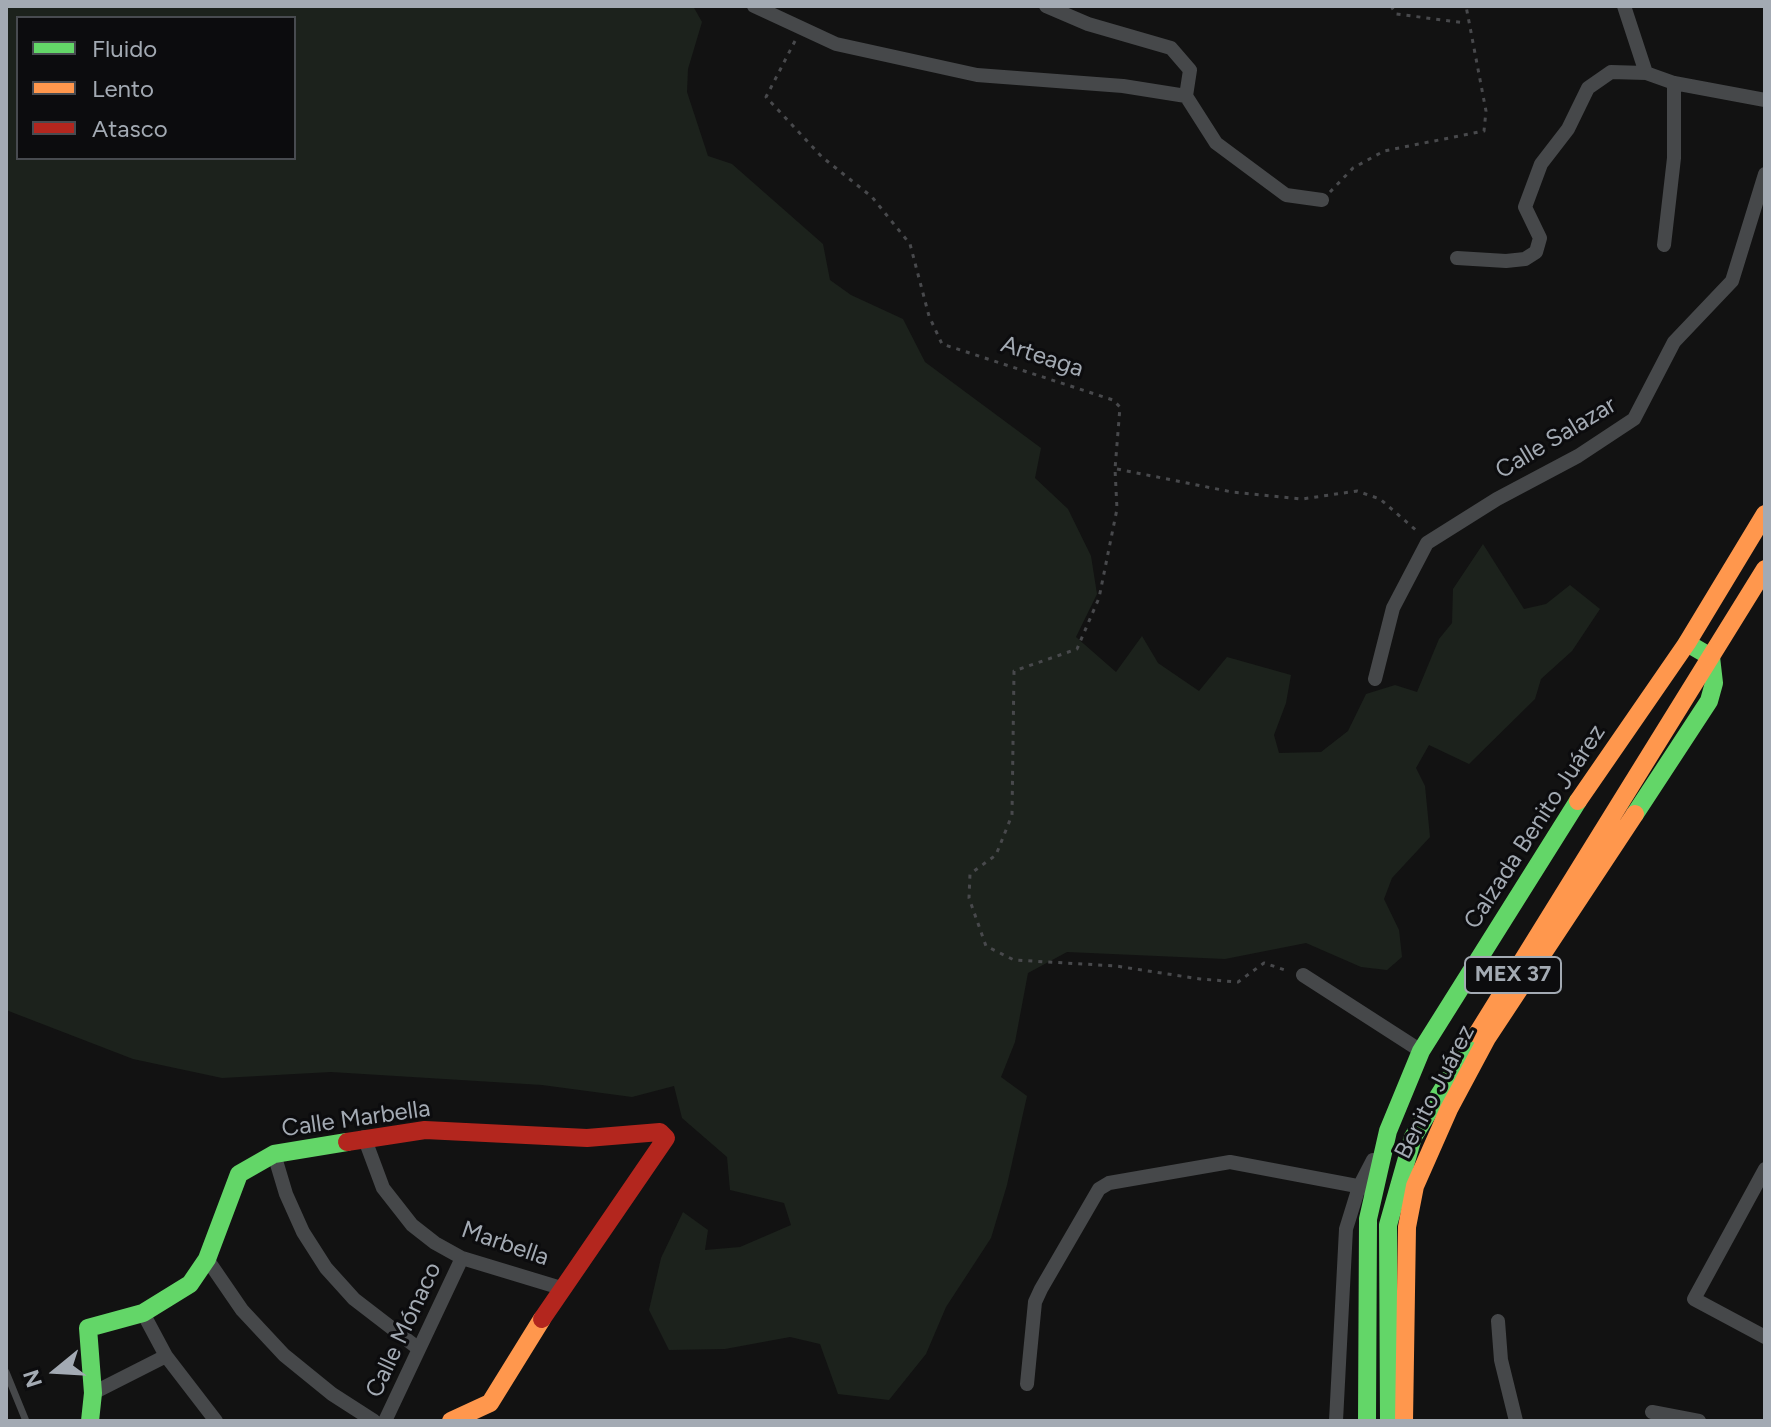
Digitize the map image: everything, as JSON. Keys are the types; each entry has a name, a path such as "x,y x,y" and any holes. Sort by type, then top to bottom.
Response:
{"street":[{"path":"754,6 836,44 977,75 1123,86 1186,96"},
{"path":"1046,6 1088,24 1171,48 1190,70 1186,96 1216,143 1286,195 1322,200"},
{"path":"1624,6 1646,73"},
{"path":"1457,258 1506,261 1525,259 1536,252 1540,238 1525,207 1541,164 1568,129 1588,88 1611,72 1646,73 1674,83 1765,100"},
{"path":"1664,245 1674,158 1674,83"},
{"name":"Calle Salazar","path":"1427,543 1497,499 1578,456 1634,419 1674,342 1732,281 1765,174"},
{"name":"Calzada Benito Juárez","path":"1367,1421 1366,1188 1421,1051 1542,853 1687,643 1765,514"},
{"path":"1375,679 1393,608 1427,543"},
{"path":"1742,554 1765,569"},
{"name":"MEX 37","path":"1389,1421 1388,1225 1413,1137 1765,569"},
{"path":"1687,643 1711,657"},
{"name":"Benito Juárez","path":"1404,1421 1407,1227 1415,1186 1449,1109 1487,1038 1709,701 1714,683 1711,657"},
{"path":"1303,975 1421,1051"},
{"name":"Calle Marbella","path":"93,1393 88,1328 143,1313 190,1284 207,1259 239,1174 274,1154 364,1137 425,1130 587,1138 660,1132 666,1138 561,1288"},
{"name":"Marbella","path":"364,1137 383,1188 400,1211 435,1243 462,1258 561,1288 490,1403 451,1421"},
{"path":"274,1154 292,1207 326,1268 354,1299 419,1349"},
{"path":"1027,1384 1035,1302 1099,1189 1109,1183 1230,1162 1366,1188 1346,1229 1336,1421"},
{"path":"1765,1169 1694,1299 1765,1337"},
{"name":"Calle Mónaco","path":"385,1421 462,1258"},
{"path":"207,1259 242,1310 284,1355 332,1394 374,1421"},
{"path":"143,1313 166,1356 216,1421"},
{"path":"1498,1321 1501,1360 1516,1421"},
{"path":"90,1421 93,1393 166,1356"},
{"path":"1652,1412 1699,1421"}],"lane":[{"path":"6,1372 26,1421"}],"path":[{"path":"1391,6 1396,14 1468,23"},
{"path":"1322,200 1353,168 1384,151 1484,131 1486,111 1466,6"},
{"name":"Arteaga","path":"801,30 766,97 822,157 872,197 910,244 929,316 942,344 1113,400 1120,407 1115,469"},
{"path":"1303,975 1264,963 1238,982 1200,979 1116,966 1014,960 986,946 969,898 970,874 996,855 1012,815 1014,671 1077,649 1099,598 1117,509 1115,469 1246,494 1302,499 1357,491 1380,499 1427,543"}],"shaded area":[{"path":"6,6 693,6 702,22 688,69 687,92 708,156 732,164 823,244 830,280 851,295 903,319 925,362 1041,448 1035,478 1068,509 1091,556 1097,594 1076,637 1116,672 1142,636 1158,663 1199,691 1227,657 1291,675 1286,703 1274,735 1279,753 1321,752 1348,731 1366,694 1395,685 1417,692 1439,639 1452,623 1453,589 1483,544 1524,609 1546,604 1570,585 1600,609 1572,651 1541,679 1535,699 1469,764 1429,745 1416,768 1425,786 1430,837 1392,878 1384,899 1399,930 1402,957 1387,970 1361,967 1306,943 1225,959 1067,952 1028,973 1015,1042 1001,1077 1027,1096 1007,1185 991,1238 946,1307 926,1354 889,1400 838,1394 820,1344 790,1337 725,1349 669,1350 649,1310 661,1258 683,1212 708,1230 705,1250 740,1247 791,1225 784,1203 730,1190 727,1157 682,1118 674,1086 632,1097 542,1085 331,1072 222,1078 133,1059 6,1010"}],"traffic: fast":[{"path":"1635,814 1709,701 1714,683 1711,657 1687,643"},
{"path":"1367,1421 1368,1219 1388,1131 1421,1051 1578,801"},
{"path":"1389,1421 1388,1225 1413,1137 1477,1034"},
{"path":"90,1421 93,1393 88,1328 143,1313 190,1284 207,1259 239,1174 274,1154 347,1142"}],"traffic: slow":[{"path":"1578,801 1687,643 1765,514"},
{"path":"1477,1034 1765,569"},
{"path":"1404,1421 1407,1227 1415,1186 1449,1109 1487,1038 1635,814"},
{"path":"451,1421 490,1403 542,1319"}],"traffic: jam":[{"path":"347,1142 425,1130 587,1138 660,1132 666,1138 542,1319"}]}
